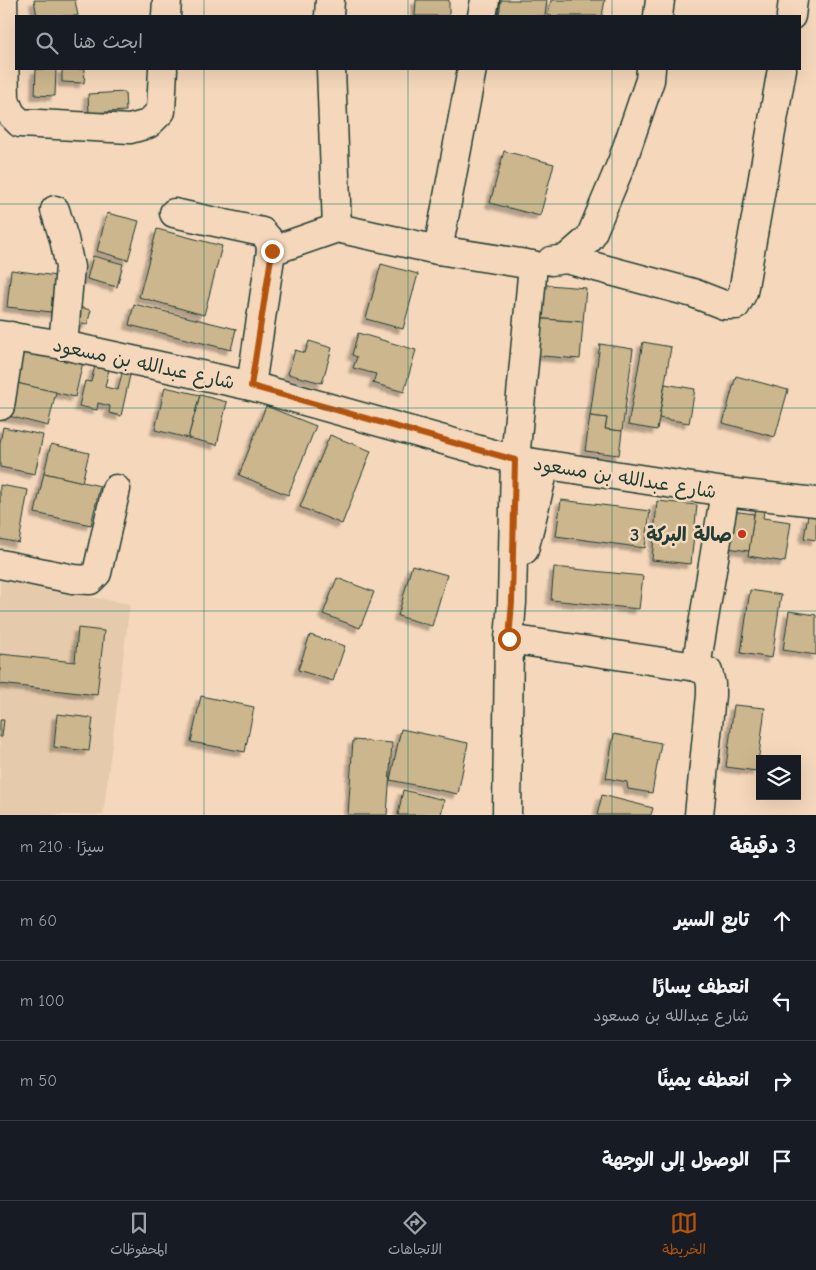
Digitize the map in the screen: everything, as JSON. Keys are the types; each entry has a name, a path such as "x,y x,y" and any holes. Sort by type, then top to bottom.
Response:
{"street":[{"path":"3,0 6,100 11,114 20,123 130,129 148,124 161,111 163,70"},
{"path":"166,15 167,0"},
{"path":"329,15 330,0"},
{"path":"482,15 485,0"},
{"path":"658,15 660,0"},
{"path":"790,15 793,0"},
{"path":"331,70 337,228"},
{"path":"438,250 472,70"},
{"path":"566,259 590,238 622,162 650,80 651,70"},
{"path":"272,251 337,228 438,250 532,264 566,259 693,293 724,305 736,305 743,292 782,70"},
{"path":"54,210 64,239 70,267 63,345"},
{"path":"174,213 262,232 270,241 272,251 251,386"},
{"path":"507,815 509,639 512,602 515,460 532,264"},
{"path":"0,406 6,335"},
{"name":"شارع عبدالله بن مسعود","path":"6,335 63,345 251,386 515,460 725,492 816,502"},
{"path":"512,602 544,465"},
{"path":"0,564 73,579 90,580 97,573 116,489"},
{"path":"696,667 725,492"},
{"path":"509,639 696,667 708,672 711,695 700,815"}],"shaded area":[{"path":"0,581 130,604 103,815 0,815"}],"building":[{"path":"34,0 75,0 78,15 37,15"},
{"path":"416,0 449,0 449,15 415,15"},
{"path":"501,0 547,0 545,15 499,15"},
{"path":"551,0 605,0 602,15 548,15"},
{"path":"36,70 56,70 55,96 35,95"},
{"path":"62,70 85,70 84,83 62,82"},
{"path":"125,92 126,111 89,113 88,94"},
{"path":"504,151 554,164 540,216 490,203"},
{"path":"107,213 139,221 128,260 97,251"},
{"path":"157,229 222,246 204,315 139,297"},
{"path":"93,256 123,264 117,287 87,279"},
{"path":"381,264 418,274 403,329 366,319"},
{"path":"11,270 64,277 60,313 7,307"},
{"path":"535,284 586,288 583,322 532,318"},
{"path":"134,304 236,329 231,350 129,325"},
{"path":"78,307 91,310 87,325 74,322"},
{"path":"532,318 583,322 580,359 529,355"},
{"path":"358,333 416,350 404,392 373,383 376,374 353,368 357,357 352,355"},
{"path":"309,341 332,348 322,383 288,374 295,350 305,353"},
{"path":"643,342 671,347 657,430 628,425"},
{"path":"600,344 633,349 622,431 605,429 607,418 590,416"},
{"path":"20,347 83,362 75,397 12,382"},
{"path":"95,366 109,369 105,387 118,390 122,373 130,375 121,416 109,413 110,406 98,403 97,410 79,406 85,381 91,382"},
{"path":"736,376 788,390 775,437 723,423"},
{"path":"12,382 56,392 48,426 5,415"},
{"path":"665,384 695,389 689,423 659,418"},
{"path":"165,387 200,395 188,438 155,430"},
{"path":"200,395 227,402 217,445 188,438"},
{"path":"266,406 316,426 288,495 239,475"},
{"path":"590,416 607,418 605,429 622,431 619,455 585,451"},
{"path":"3,427 43,435 35,474 0,467 0,443"},
{"path":"330,435 371,451 342,524 300,507"},
{"path":"51,444 89,453 82,482 44,473"},
{"path":"44,473 100,486 91,525 35,513"},
{"path":"0,485 28,490 19,543 0,539"},
{"path":"561,500 650,511 645,548 556,536"},
{"path":"657,501 697,505 691,564 652,560"},
{"path":"755,508 764,510 763,518 791,522 785,562 748,556"},
{"path":"732,511 754,514 749,551 727,548"},
{"path":"808,515 816,516 816,540 804,538"},
{"path":"412,565 447,575 432,626 398,616"},
{"path":"554,567 643,576 639,609 551,600"},
{"path":"337,578 374,592 360,628 323,614"},
{"path":"750,590 781,595 772,658 741,653"},
{"path":"789,611 816,615 816,655 783,650"},
{"path":"78,628 104,631 97,695 0,684 0,654 75,662"},
{"path":"310,635 345,646 333,681 298,670"},
{"path":"201,696 254,707 245,752 191,742"},
{"path":"734,705 765,708 759,755 756,755 756,771 726,767"},
{"path":"57,714 93,718 89,751 54,747"},
{"path":"0,720 4,720 2,737 0,737"},
{"path":"401,729 468,743 458,794 390,780"},
{"path":"614,734 661,743 652,793 628,789 627,782 606,778"},
{"path":"353,740 392,743 387,815 348,815"},
{"path":"403,790 444,800 441,815 398,815"},
{"path":"602,795 653,808 651,815 597,815"}],"place":[{"name":"صالة البركة 3","path":"742,534"}],"route":[{"path":"272,251 251,386 515,460 512,602 509,639"}]}
